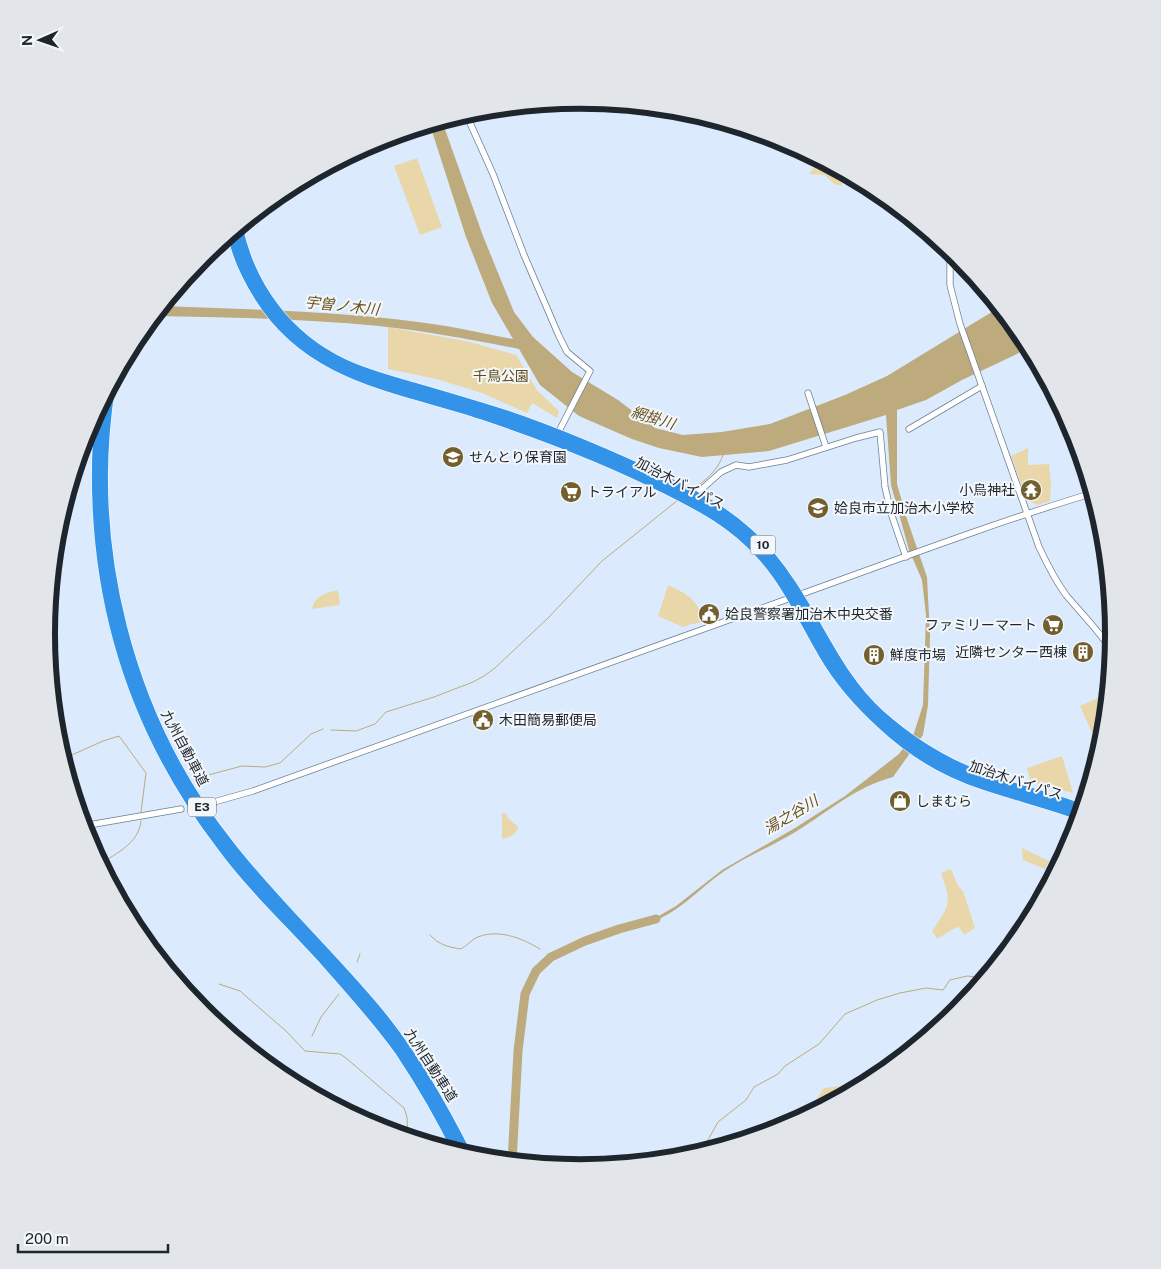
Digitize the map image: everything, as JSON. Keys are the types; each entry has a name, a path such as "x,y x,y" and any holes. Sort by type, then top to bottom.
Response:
{"highway":[{"name":"加治木バイパス","path":"240,234 254,283"},
{"name":"加治木バイパス","path":"234,239 237,252 254,283 297,337 314,355 352,375 556,437 630,472 692,498 749,542 795,596 823,654 838,676 871,715 948,770 982,785 1074,814"},
{"name":"九州自動車道","path":"109,402 104,443 103,479 108,556 123,631 135,671 168,750 207,815 253,873 348,976 386,1021 425,1077 463,1146"},
{"name":"九州自動車道","path":"98,427 96,443 97,518 101,557 107,594 127,672 144,717 183,791 222,848 348,988 394,1045 424,1090 453,1144"},
{"name":"加治木バイパス","path":"919,749 983,777 1077,807"}],"street":[{"path":"469,121 493,174 524,255 559,336 567,352 590,371 556,437"},
{"path":"950,261 950,285 961,326 1026,514 1049,568 1065,592 1096,627 1106,641"},
{"path":"909,429 982,385"},
{"path":"810,396 826,447"},
{"path":"692,498 721,472 736,465 749,467 778,462 880,432 885,487 891,513 907,556"},
{"path":"206,804 261,788 554,681 641,652 1026,514 1087,495"},
{"path":"91,825 181,809"}],"green space":[{"path":"417,158 442,227 420,235 394,166"},
{"path":"817,165 841,178 842,186 834,184 825,175 809,174"},
{"name":"千鳥公園","path":"388,327 470,342 516,355 537,390 559,411 557,418 532,403 527,413 482,393 436,379 388,369"},
{"path":"1028,448 1028,465 1049,464 1050,501 1037,505 1027,500 1011,456"},
{"path":"668,585 682,592 695,603 705,622 683,627 658,616"},
{"path":"338,590 340,605 312,609 313,604 318,598"},
{"path":"1103,696 1097,733 1092,733 1080,706"},
{"path":"1062,756 1073,793 1031,782 1027,768"},
{"path":"502,813 505,813 518,827 514,834 502,839"},
{"path":"1022,848 1049,861 1045,869 1023,860"},
{"path":"951,869 958,886 963,891 975,928 964,935 959,927 955,928 937,939 932,931 946,909 948,898 941,873"},
{"path":"260,1050 331,1095 359,1107 359,1111 318,1090"},
{"path":"851,1085 811,1107 824,1088"}],"shaded area":[{"name":"網掛川","path":"444,127 483,236 514,312 533,337 572,372 618,400 655,428 683,435 722,432 770,424 845,395 887,376 994,311 1022,351 962,380 926,400 897,410 897,484 927,577 930,635 928,705 923,735 893,777 880,781 843,800 797,831 732,866 677,909 644,924 644,921 657,917 676,906 722,870 795,828 845,796 899,754 914,733 923,705 926,615 922,580 909,550 891,485 886,415 769,451 702,457 659,448 632,439 579,416 540,385 519,349 432,333 379,326 266,319 163,316 171,306 340,314 446,326 513,339 492,303 466,237 432,131"}],"waterway":[{"path":"699,485 716,468 723,455"},
{"path":"331,730 356,731 375,724 386,712 434,697 484,676 548,618 602,561 678,500"},
{"path":"197,778 242,766 265,767 280,763 311,734 323,729"},
{"path":"69,756 119,736 146,773 141,812"},
{"path":"106,860 132,841 141,821"},
{"name":"湯之谷川","path":"512,1156 518,1051 525,994 536,971 551,957 585,941 656,919"},
{"path":"430,935 444,945 461,949 474,939 491,934 508,935 540,949"},
{"path":"357,962 360,954"},
{"name":"湯之谷川","path":"548,954 551,957"},
{"path":"705,1145 718,1122 746,1100 754,1087 778,1074 785,1066 819,1044 845,1014 877,1000 900,993 926,988 943,990 950,980 967,976 979,977"},
{"path":"219,984 240,991 286,1031 305,1051 340,1054 346,1058 404,1108 407,1117 408,1130"},
{"path":"312,1036 321,1017 339,994"}],"place":[{"name":"せんとり保育園","path":"453,457"},
{"name":"小烏神社","path":"1031,490"},
{"name":"トライアル","path":"571,492"},
{"name":"姶良市立加治木小学校","path":"818,508"},
{"name":"姶良警察署加治木中央交番","path":"709,614"},
{"name":"ファミリーマート","path":"1053,625"},
{"name":"近隣センター西棟","path":"1083,652"},
{"name":"鮮度市場","path":"874,655"},
{"name":"木田簡易郵便局","path":"483,720"},
{"name":"しまむら","path":"900,801"}],"water label":[{"name":"宇曽ノ木川","path":"342,306"}]}
